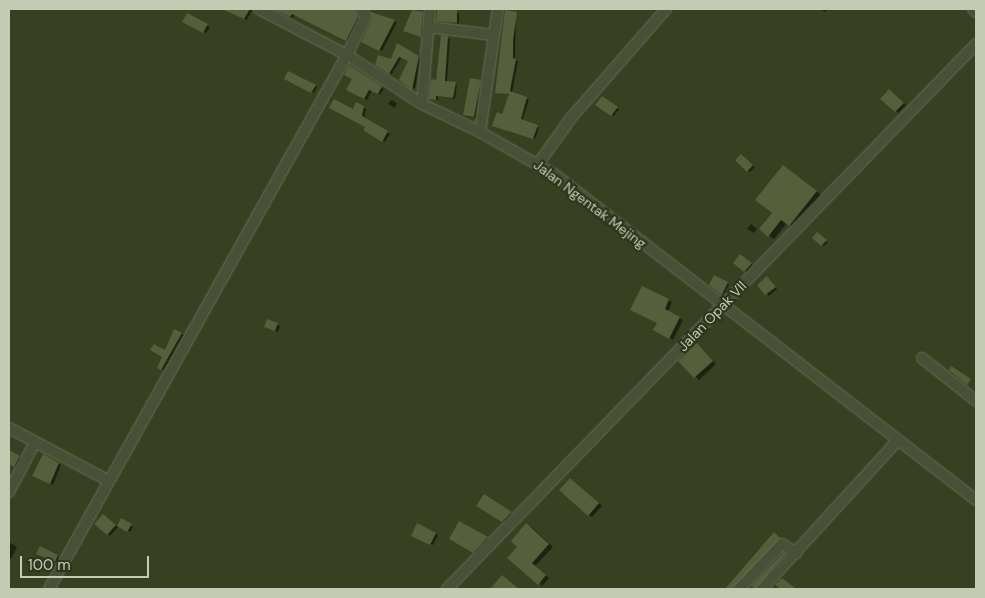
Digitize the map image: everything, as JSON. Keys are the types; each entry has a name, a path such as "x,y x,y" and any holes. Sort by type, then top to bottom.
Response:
{"street":[{"name":"Jalan Ngentak Mejing","path":"259,9 347,55 422,104 480,132 538,164 584,196 721,306 976,500"},
{"path":"49,589 347,55 366,16 360,9"},
{"path":"422,104 430,27 430,9"},
{"path":"480,132 498,9"},
{"path":"538,164 571,118 666,9"},
{"path":"973,9 976,12"},
{"path":"430,27 494,35"},
{"name":"Jalan Opak VII","path":"447,589 976,44"},
{"path":"922,358 976,401"},
{"path":"9,428 109,481"},
{"path":"762,589 897,441"},
{"path":"9,492 35,442"},
{"path":"740,589 782,544 789,546 796,553"}],"building":[{"path":"222,9 250,9 244,19"},
{"path":"273,9 353,9 358,17 346,41 292,14 290,17"},
{"path":"437,9 457,10 457,23 436,21"},
{"path":"412,10 423,12 421,37 403,31"},
{"path":"505,10 517,12 513,41 513,58 516,59 510,91 527,97 521,119 538,125 533,139 492,126 497,112 502,114 509,94 495,93"},
{"path":"371,12 395,20 379,51 361,42 372,19"},
{"path":"187,13 208,24 203,33 182,22"},
{"path":"441,35 448,36 445,81 456,82 453,98 436,96 436,100 429,99 431,79 436,80"},
{"path":"397,43 419,56 412,90 399,80 408,61 399,57 389,74 375,65 378,55 391,59"},
{"path":"349,65 382,86 378,94 369,90 364,99 346,90 352,79 344,75"},
{"path":"288,71 316,85 311,93 284,79"},
{"path":"470,78 481,80 474,117 463,115"},
{"path":"889,89 904,103 895,112 880,99"},
{"path":"602,96 618,107 611,116 595,105"},
{"path":"334,99 353,109 356,102 364,106 362,116 388,131 382,142 363,130 365,127 329,108"},
{"path":"741,154 753,165 747,172 735,160"},
{"path":"783,165 817,191 789,226 781,220 768,237 759,229 772,213 755,200"},
{"path":"817,232 827,240 821,246 812,238"},
{"path":"740,254 752,263 744,272 733,263"},
{"path":"714,275 728,282 722,295 709,285"},
{"path":"767,276 776,287 765,295 757,285"},
{"path":"642,286 669,299 665,309 680,317 669,339 653,330 657,323 630,310"},
{"path":"267,319 278,323 275,331 264,327"},
{"path":"174,329 182,333 161,370 157,368 162,357 150,350 154,344 165,350"},
{"path":"697,343 713,361 694,378 678,361"},
{"path":"951,366 971,379 967,385 949,370"},
{"path":"9,450 20,456 14,467 9,464"},
{"path":"43,454 59,463 50,484 32,476"},
{"path":"570,478 599,503 588,516 559,490"},
{"path":"484,494 512,512 502,522 476,506"},
{"path":"103,514 116,525 107,535 94,524"},
{"path":"121,518 132,524 127,532 117,526"},
{"path":"459,521 488,537 473,553 449,539"},
{"path":"417,523 436,533 430,545 411,536"},
{"path":"526,523 549,544 532,563 546,575 538,585 507,558 517,547 511,541"},
{"path":"774,532 780,538 732,589 725,589"},
{"path":"40,546 58,555 55,562 36,554"},
{"path":"783,553 785,554 755,589 751,586"},
{"path":"502,575 519,589 490,589"},
{"path":"782,578 796,589 781,589 775,585"}]}
